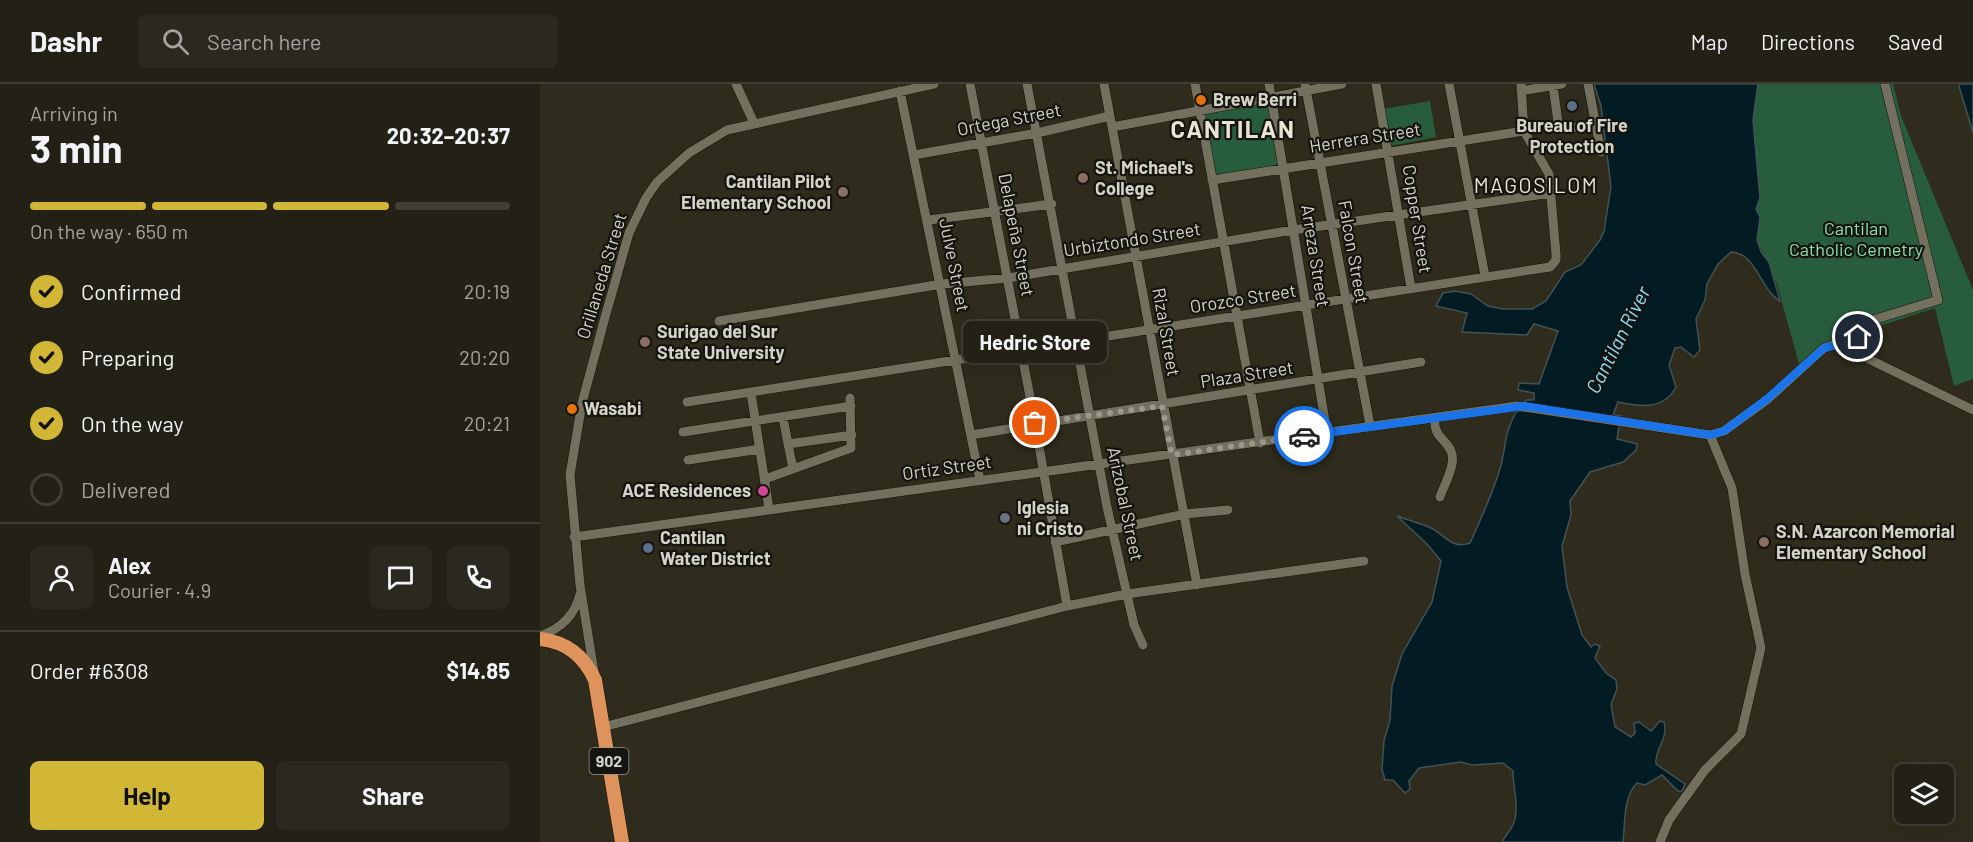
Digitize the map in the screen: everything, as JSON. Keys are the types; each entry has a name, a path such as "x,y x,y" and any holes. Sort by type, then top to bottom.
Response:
{"highway":[{"name":"902","path":"540,638 572,649 586,663 595,680 622,842"}],"street":[{"path":"736,84 754,123"},
{"name":"Orillaneda Street","path":"595,680 574,537 570,475 582,402 633,224 657,182 689,153 727,130 934,84"},
{"name":"Delapeña Street","path":"970,84 1068,606"},
{"name":"Arizobal Street","path":"1027,84 1052,204 1075,343 1099,466 1134,626 1143,645"},
{"name":"Rizal Street","path":"1104,84 1197,585"},
{"path":"1195,84 1260,443"},
{"name":"Arreza Street","path":"1269,84 1327,433"},
{"path":"1112,127 1271,96 1305,87 1342,84"},
{"name":"Copper Street","path":"1376,84 1411,288"},
{"path":"1449,84 1485,276"},
{"path":"1588,84 1601,152"},
{"path":"1852,352 1863,323 1938,300 1885,84"},
{"path":"1552,193 1546,167 1524,131 1521,87 1558,85 1560,125 1565,129 1597,126"},
{"name":"Falcon Street","path":"1305,87 1370,425"},
{"name":"Julve Street","path":"900,91 929,220 980,480"},
{"name":"Ortega Street","path":"914,155 1037,133 1110,116"},
{"name":"Herrera Street","path":"1212,180 1524,131"},
{"name":"Urbiztondo Street","path":"719,321 942,284 1008,278 1400,214 1552,193"},
{"name":"Orozco Street","path":"687,402 1022,352 1550,267 1554,264 1556,254 1552,193"},
{"path":"929,220 1052,204"},
{"path":"1660,842 1669,820 1705,770 1740,734 1761,648 1745,574 1732,488 1710,435 1724,431 1751,411 1828,345 1837,345 1973,410"},
{"name":"Plaza Street","path":"971,435 1035,423 1090,417 1360,374 1421,362"},
{"path":"751,393 769,509"},
{"path":"683,432 783,418 850,402 852,445 849,449 765,479"},
{"name":"Ortiz Street","path":"574,537 980,480 1099,466 1370,425 1435,419 1524,406 1710,435"},
{"path":"783,418 793,469"},
{"path":"1435,419 1436,431 1451,451 1452,458 1440,497"},
{"path":"788,444 852,435"},
{"path":"688,460 760,449"},
{"path":"1055,542 1185,514 1228,510"},
{"path":"603,728 1068,606 1127,594 1364,561"},
{"path":"540,638 567,619 576,606 581,591"}],"green space":[{"name":"Cantilan Catholic Cemetry","path":"1758,84 1893,84 1901,116 1973,290 1973,379 1954,386 1935,308 1870,329 1859,351 1834,342 1814,351 1799,364 1777,284 1757,240 1760,217 1756,210 1760,198 1753,120"},
{"path":"1267,101 1279,165 1215,176 1205,113"},
{"path":"1430,101 1436,137 1390,146 1383,109"}],"water":[{"name":"Cantilan River","path":"1594,84 1758,84 1753,120 1760,198 1756,209 1760,217 1757,240 1761,252 1769,262 1780,301 1773,296 1747,258 1731,252 1718,264 1707,284 1705,300 1696,319 1700,350 1694,357 1681,347 1675,348 1669,365 1676,387 1665,400 1643,406 1618,402 1613,415 1621,416 1617,439 1637,444 1636,450 1623,462 1590,472 1570,501 1571,515 1562,546 1567,587 1582,635 1591,647 1595,644 1600,646 1595,658 1606,673 1616,680 1617,689 1611,704 1615,727 1631,737 1635,733 1634,723 1639,722 1651,731 1660,721 1664,722 1665,733 1657,754 1656,764 1685,784 1682,791 1678,791 1662,775 1645,785 1637,783 1627,803 1623,842 1502,842 1513,825 1516,805 1513,771 1503,763 1472,765 1461,762 1419,768 1409,781 1410,789 1405,793 1393,780 1385,780 1382,769 1384,741 1390,720 1392,686 1402,654 1432,602 1441,561 1428,545 1397,516 1429,527 1453,543 1463,545 1470,543 1497,479 1512,420 1516,412 1524,410 1526,400 1534,400 1534,393 1518,390 1519,383 1539,384 1558,331 1534,324 1527,335 1462,332 1467,313 1436,306 1443,293 1455,291 1471,294 1488,306 1503,309 1532,309 1546,301 1565,272 1581,265 1600,240 1604,231 1611,187 1601,106"},
{"path":"1959,84 1973,84 1973,133 1959,86"}],"way so far":[{"path":"1035,423 1162,406 1172,455 1304,436"}],"place":[{"name":"Brew Berri","path":"1201,100"},
{"name":"Bureau of Fire Protection","path":"1572,106"},
{"name":"St. Michael's College","path":"1083,178"},
{"name":"Cantilan Pilot Elementary School","path":"843,192"},
{"name":"Surigao del Sur State University","path":"645,342"},
{"name":"Wasabi","path":"572,409"},
{"name":"Hedric Store","path":"1035,423"},
{"name":"ACE Residences","path":"763,491"},
{"name":"Iglesia ni Cristo","path":"1005,518"},
{"name":"S.N. Azarcon Memorial Elementary School","path":"1764,542"},
{"name":"Cantilan Water District","path":"648,548"}],"district":[{"name":"CANTILAN","path":"1233,130"},
{"name":"MAGOSILOM","path":"1536,186"}],"route":[{"path":"1304,436 1370,425 1435,419 1524,406 1680,433 1717,434 1735,424 1767,399 1828,345 1837,345 1852,352 1858,337"}]}
